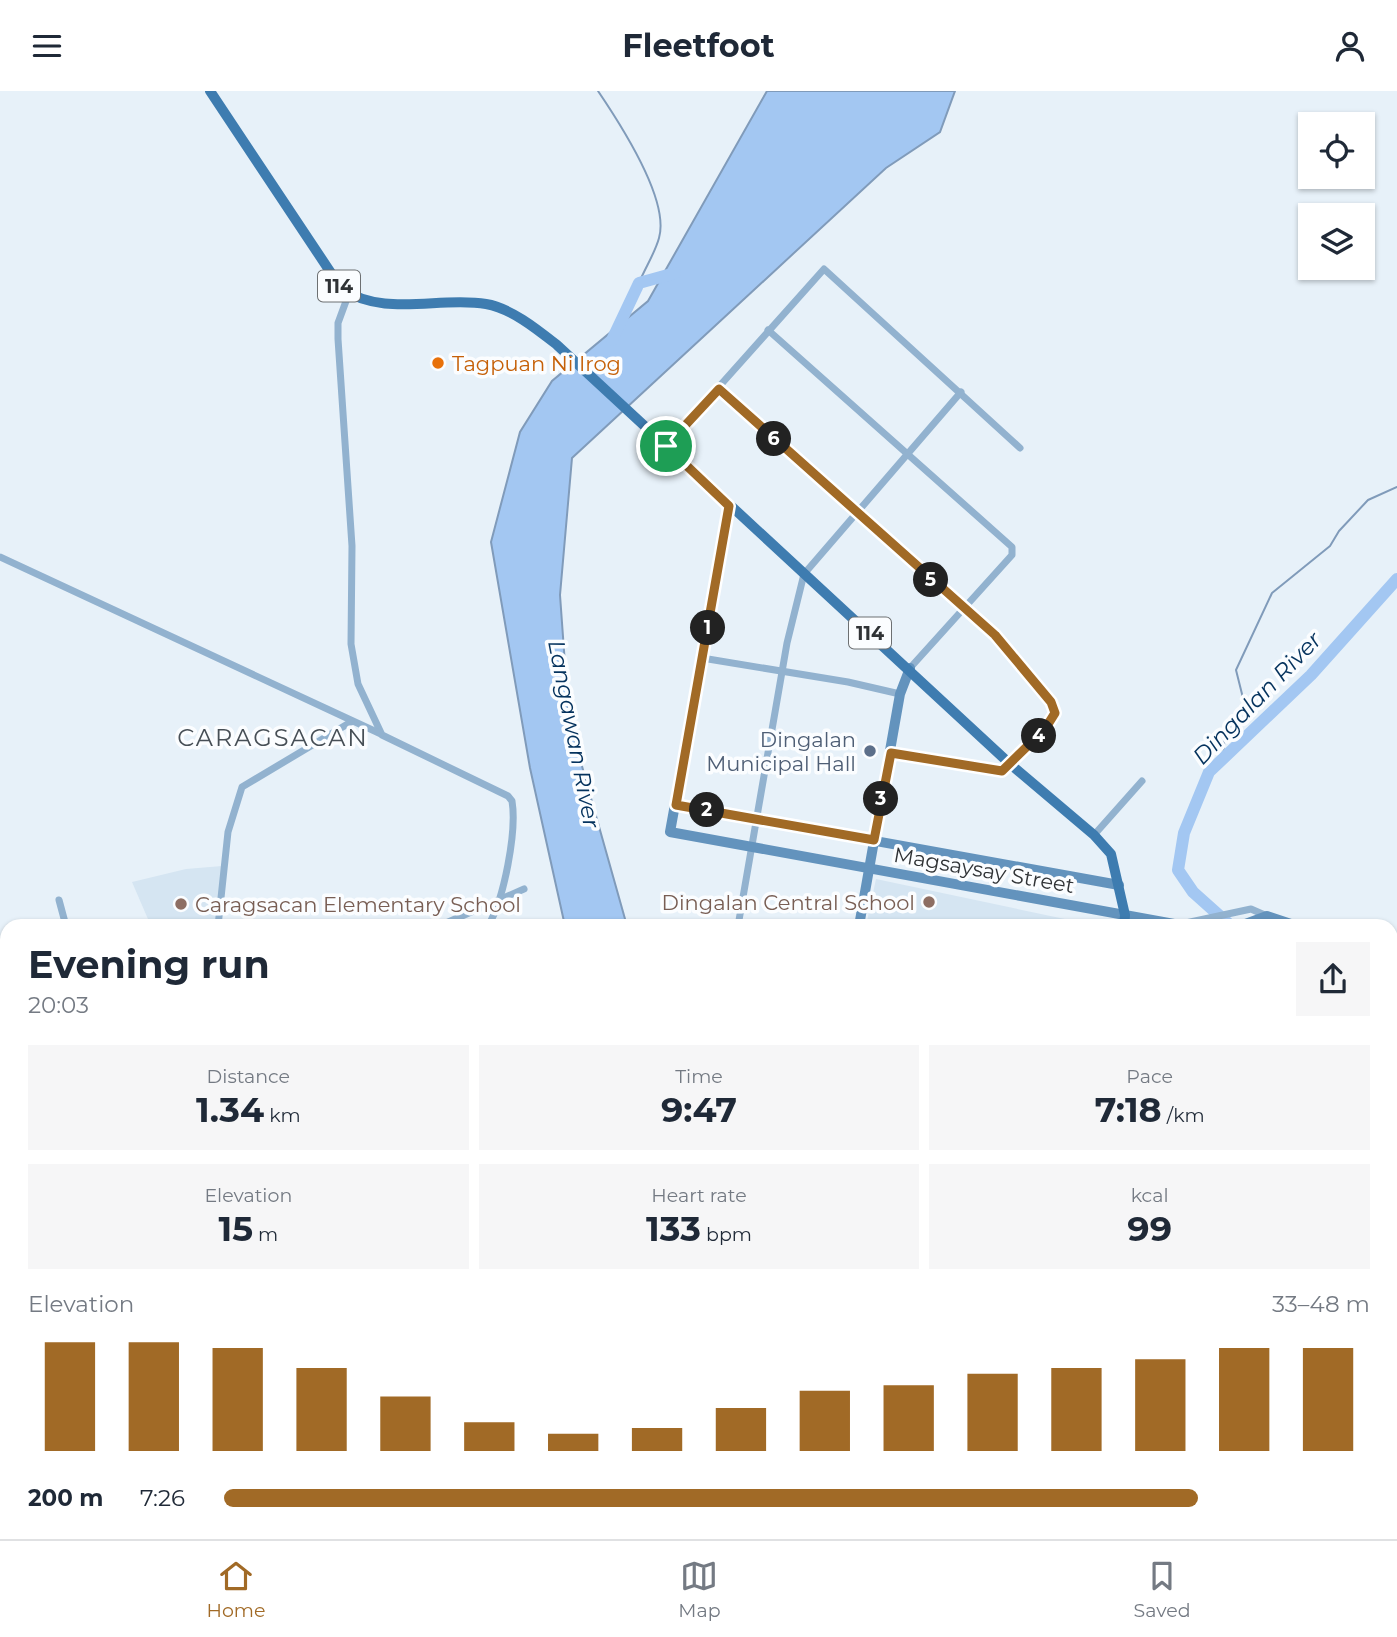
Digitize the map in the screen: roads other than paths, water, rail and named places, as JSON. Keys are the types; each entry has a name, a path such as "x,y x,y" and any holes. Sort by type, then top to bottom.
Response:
{"main road":[{"name":"114","path":"210,91 328,272 349,293 374,302 495,306 535,328 557,345 1010,764 1094,835 1111,854 1125,919"}],"street":[{"path":"666,446 824,269 1020,448"},
{"path":"349,293 338,323 338,339 352,546 351,644 358,684 382,735"},
{"path":"768,330 1012,547 1012,555 909,669 900,694 860,919"},
{"path":"719,389 995,635 1051,702 1054,717 1026,750 1002,771 891,753"},
{"path":"739,919 793,612 804,574 961,392"},
{"path":"676,805 729,506"},
{"path":"0,558 508,796 512,801 508,867 502,898 492,919"},
{"path":"702,658 900,694"},
{"path":"219,919 229,832 240,791 254,778 351,722"},
{"path":"1094,835 1142,781"},
{"name":"Magsaysay Street","path":"1115,919 750,845 670,832 676,805 755,817 1119,885"},
{"path":"455,919 524,889"},
{"path":"60,900 64,919"},
{"path":"1208,919 1251,909 1276,919"},
{"path":"1258,919 1267,916"}],"water":[{"path":"767,91 955,91 940,132 886,168 572,458 560,595 569,720 625,919 563,919 530,768 491,542 520,432 552,381 648,301"}],"waterway":[{"path":"598,91 640,162 657,203 659,238 639,283"},
{"name":"Langawan River","path":"612,340 639,283 675,273"},
{"path":"1223,759 1225,733 1241,712 1244,702 1236,670 1272,593 1330,546 1339,531 1368,500 1397,487"},
{"name":"Dingalan River","path":"1223,919 1193,892 1178,870 1184,833 1209,772 1311,675 1397,579"}],"place":[{"name":"Tagpuan Ni Irog","path":"438,363"},
{"name":"Dingalan Municipal Hall","path":"870,751"},
{"name":"Dingalan Central School","path":"929,902"},
{"name":"Caragsacan Elementary School","path":"181,904"}],"district":[{"name":"CARAGSACAN","path":"273,737"}]}
